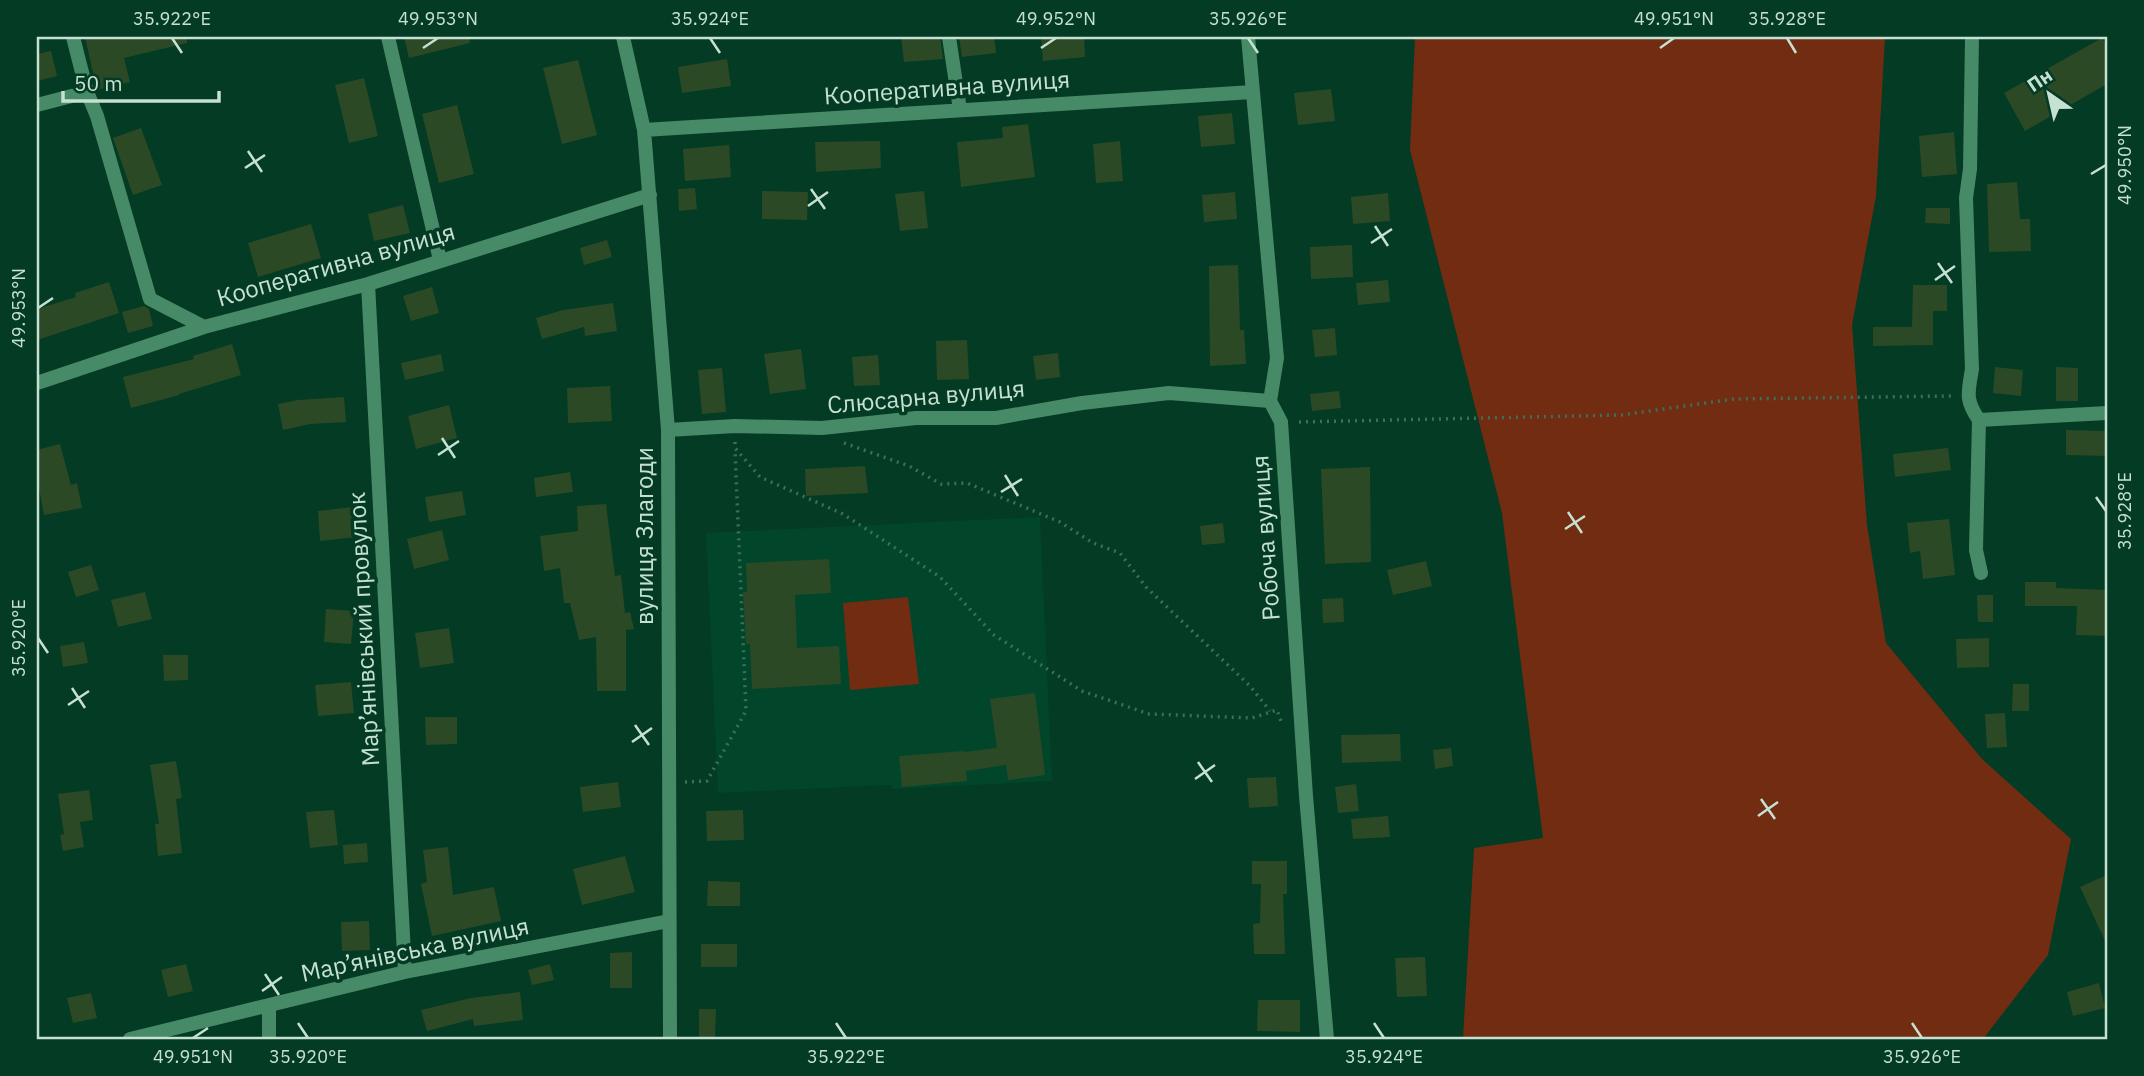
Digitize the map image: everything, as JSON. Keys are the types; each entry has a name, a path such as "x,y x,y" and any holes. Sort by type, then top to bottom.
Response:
{"street":[{"path":"73,37 150,299 204,327"},
{"path":"388,37 440,260"},
{"name":"вулиця Злагоди","path":"623,37 644,130 668,430 670,1039"},
{"path":"949,37 960,110"},
{"path":"1248,37 1277,358 1270,401"},
{"path":"1972,37 1970,169 1966,198 1972,369 1967,396 1979,420 1976,550 1981,573"},
{"path":"37,105 87,92"},
{"name":"Кооперативна вулиця","path":"644,130 1253,92"},
{"name":"Кооперативна вулиця","path":"37,383 204,327 368,284 649,195"},
{"name":"Мар’янівський провулок","path":"368,284 405,972"},
{"name":"Слюсарна вулиця","path":"668,430 735,426 822,428 916,418 996,418 1082,402 1170,393 1270,401"},
{"name":"Робоча вулиця","path":"1270,401 1281,422 1306,796 1327,1039"},
{"path":"1979,420 2107,413"},
{"name":"Мар’янівська вулиця","path":"130,1039 405,972 669,921"},
{"path":"269,1005 269,1039"}],"path":[{"path":"1281,422 1621,415 1734,399 1967,396"},
{"path":"669,783 707,781 746,711 735,426"},
{"path":"822,428 830,436 850,447 909,466 941,484 967,483 1060,522 1093,543 1120,553 1146,587 1250,686 1270,711"},
{"path":"734,448 760,477 843,514 940,577 994,635 1082,691 1149,714 1252,718 1277,710 1284,730"}],"shaded area":[{"path":"1415,37 1885,37 1876,196 1852,325 1867,525 1886,643 1982,759 2071,839 2048,955 1983,1039 1463,1039 1474,848 1543,838 1502,513 1410,150"},
{"path":"1040,517 1052,781 892,789 891,785 718,793 706,533"},
{"path":"908,597 919,684 850,690 843,603"}],"building":[{"path":"85,37 187,37 187,43 124,58 130,82 97,90"},
{"path":"404,37 469,37 470,43 409,58"},
{"path":"901,37 940,37 943,59 904,62"},
{"path":"959,37 994,37 996,53 962,57"},
{"path":"1041,37 1084,37 1085,57 1043,61"},
{"path":"2102,38 2107,47 2107,84 2025,131 2004,93"},
{"path":"51,51 57,76 37,81 37,54"},
{"path":"727,59 731,86 682,93 678,67"},
{"path":"578,60 597,135 562,144 543,68"},
{"path":"364,78 378,136 349,143 335,85"},
{"path":"1331,89 1335,121 1298,125 1294,93"},
{"path":"457,105 474,174 439,183 422,114"},
{"path":"1232,113 1235,144 1201,147 1198,116"},
{"path":"1028,124 1035,177 961,187 957,142 1003,138 1002,127"},
{"path":"141,128 162,185 133,195 113,138"},
{"path":"1954,132 1957,174 1922,177 1919,136"},
{"path":"880,141 881,168 816,172 815,142"},
{"path":"1120,141 1123,181 1096,183 1093,144"},
{"path":"729,145 731,177 685,181 683,149"},
{"path":"2017,182 2020,219 2030,219 2031,251 1989,252 1987,184"},
{"path":"695,188 697,209 679,211 678,189"},
{"path":"762,191 808,192 807,220 762,219"},
{"path":"924,191 928,228 900,231 895,194"},
{"path":"1235,192 1237,219 1204,222 1202,195"},
{"path":"1388,193 1390,221 1353,224 1351,197"},
{"path":"403,205 410,233 374,241 368,214"},
{"path":"1926,208 1950,208 1950,224 1925,223"},
{"path":"311,224 321,258 258,277 248,243"},
{"path":"607,240 612,257 584,265 580,248"},
{"path":"1352,245 1353,277 1311,279 1310,247"},
{"path":"1238,265 1240,330 1244,330 1246,364 1210,366 1209,266"},
{"path":"1388,280 1390,302 1358,305 1356,283"},
{"path":"109,282 119,313 37,340 37,309 76,297 75,293"},
{"path":"1913,285 1947,285 1947,311 1933,311 1933,345 1873,346 1873,327 1912,327"},
{"path":"432,287 439,313 411,321 403,296"},
{"path":"613,303 617,331 585,336 584,327 542,339 536,318 563,310"},
{"path":"144,306 149,309 153,326 128,333 122,312"},
{"path":"1335,328 1337,355 1315,357 1312,330"},
{"path":"967,340 969,379 937,380 936,341"},
{"path":"232,344 241,375 131,408 123,377 194,359 193,356"},
{"path":"801,349 806,389 770,394 764,354"},
{"path":"1058,353 1060,377 1036,380 1033,356"},
{"path":"441,354 444,371 405,380 401,363"},
{"path":"878,355 880,385 854,386 852,357"},
{"path":"1995,367 2023,370 2021,396 1993,393"},
{"path":"2056,367 2078,368 2078,401 2056,401"},
{"path":"722,368 726,412 702,414 698,370"},
{"path":"610,386 612,421 568,423 567,388"},
{"path":"1339,391 1341,408 1312,411 1310,394"},
{"path":"344,397 346,422 310,424 283,430 278,404"},
{"path":"449,405 457,438 416,449 408,416"},
{"path":"2066,430 2107,431 2107,456 2066,455"},
{"path":"60,444 71,485 77,483 82,508 44,515 37,477 37,450"},
{"path":"1948,448 1951,470 1895,477 1893,454"},
{"path":"865,466 868,493 806,496 805,469"},
{"path":"1370,467 1371,562 1325,564 1321,469"},
{"path":"570,472 573,492 536,497 534,478"},
{"path":"462,491 466,515 429,522 425,497"},
{"path":"606,504 615,576 621,575 625,613 630,612 634,629 626,630 626,691 597,691 596,637 579,640 570,603 564,603 560,568 544,571 540,536 578,531 577,506"},
{"path":"353,507 356,537 320,541 318,511"},
{"path":"1949,519 1955,575 1923,579 1920,551 1910,553 1907,523"},
{"path":"1223,523 1225,543 1202,545 1200,526"},
{"path":"442,530 449,560 414,569 407,539"},
{"path":"829,559 831,593 795,595 797,648 839,646 841,684 752,689 750,644 746,644 743,592 747,592 746,563"},
{"path":"1426,561 1432,586 1393,595 1387,570"},
{"path":"91,565 99,590 76,597 68,572"},
{"path":"2025,582 2056,582 2056,588 2107,590 2107,636 2076,635 2077,606 2025,606"},
{"path":"145,592 152,619 118,627 111,600"},
{"path":"1977,595 1993,595 1993,622 1978,622"},
{"path":"1343,598 1344,622 1323,623 1322,599"},
{"path":"326,609 354,611 351,644 324,642"},
{"path":"449,628 454,663 420,668 415,633"},
{"path":"1989,638 1989,667 1957,668 1956,639"},
{"path":"84,642 88,663 63,667 60,646"},
{"path":"163,655 188,655 188,680 164,681"},
{"path":"351,682 354,713 318,716 315,685"},
{"path":"2013,684 2029,684 2029,711 2012,711"},
{"path":"1035,693 1045,775 1008,780 1006,765 966,771 967,781 902,787 899,756 997,748 990,699"},
{"path":"2005,713 2007,747 1987,748 1985,714"},
{"path":"425,717 457,717 457,744 426,745"},
{"path":"1400,734 1401,761 1342,763 1341,735"},
{"path":"1451,748 1453,766 1435,769 1433,750"},
{"path":"176,761 182,798 176,799 182,853 158,856 155,824 159,824 150,765"},
{"path":"1276,777 1278,806 1249,808 1247,778"},
{"path":"618,782 621,807 583,812 580,787"},
{"path":"1356,784 1359,811 1338,813 1335,787"},
{"path":"89,790 93,820 80,822 84,847 63,851 60,835 64,834 58,794"},
{"path":"334,810 338,845 310,848 306,812"},
{"path":"743,810 744,840 707,841 706,811"},
{"path":"1388,816 1390,837 1353,839 1351,819"},
{"path":"367,843 368,862 344,864 343,845"},
{"path":"448,847 453,895 494,887 501,921 432,936 421,884 427,882 423,850"},
{"path":"625,856 635,892 582,905 573,869"},
{"path":"1252,861 1287,861 1287,894 1283,894 1285,954 1254,954 1253,924 1260,923 1261,884 1252,884"},
{"path":"2107,875 2107,945 2080,887"},
{"path":"708,881 740,882 740,906 707,906"},
{"path":"369,921 370,950 342,951 341,922"},
{"path":"701,944 737,944 737,967 701,967"},
{"path":"632,952 632,988 610,988 610,953"},
{"path":"1425,957 1427,996 1397,997 1395,958"},
{"path":"186,964 193,991 168,997 161,970"},
{"path":"550,964 554,980 532,985 528,970"},
{"path":"2099,983 2105,1008 2073,1016 2067,992"},
{"path":"520,992 523,1020 474,1026 473,1019 427,1031 421,1010 471,998"},
{"path":"91,993 97,1018 73,1023 67,998"},
{"path":"1258,1000 1300,1000 1300,1032 1257,1031"},
{"path":"699,1009 716,1009 715,1039 699,1039"}]}
